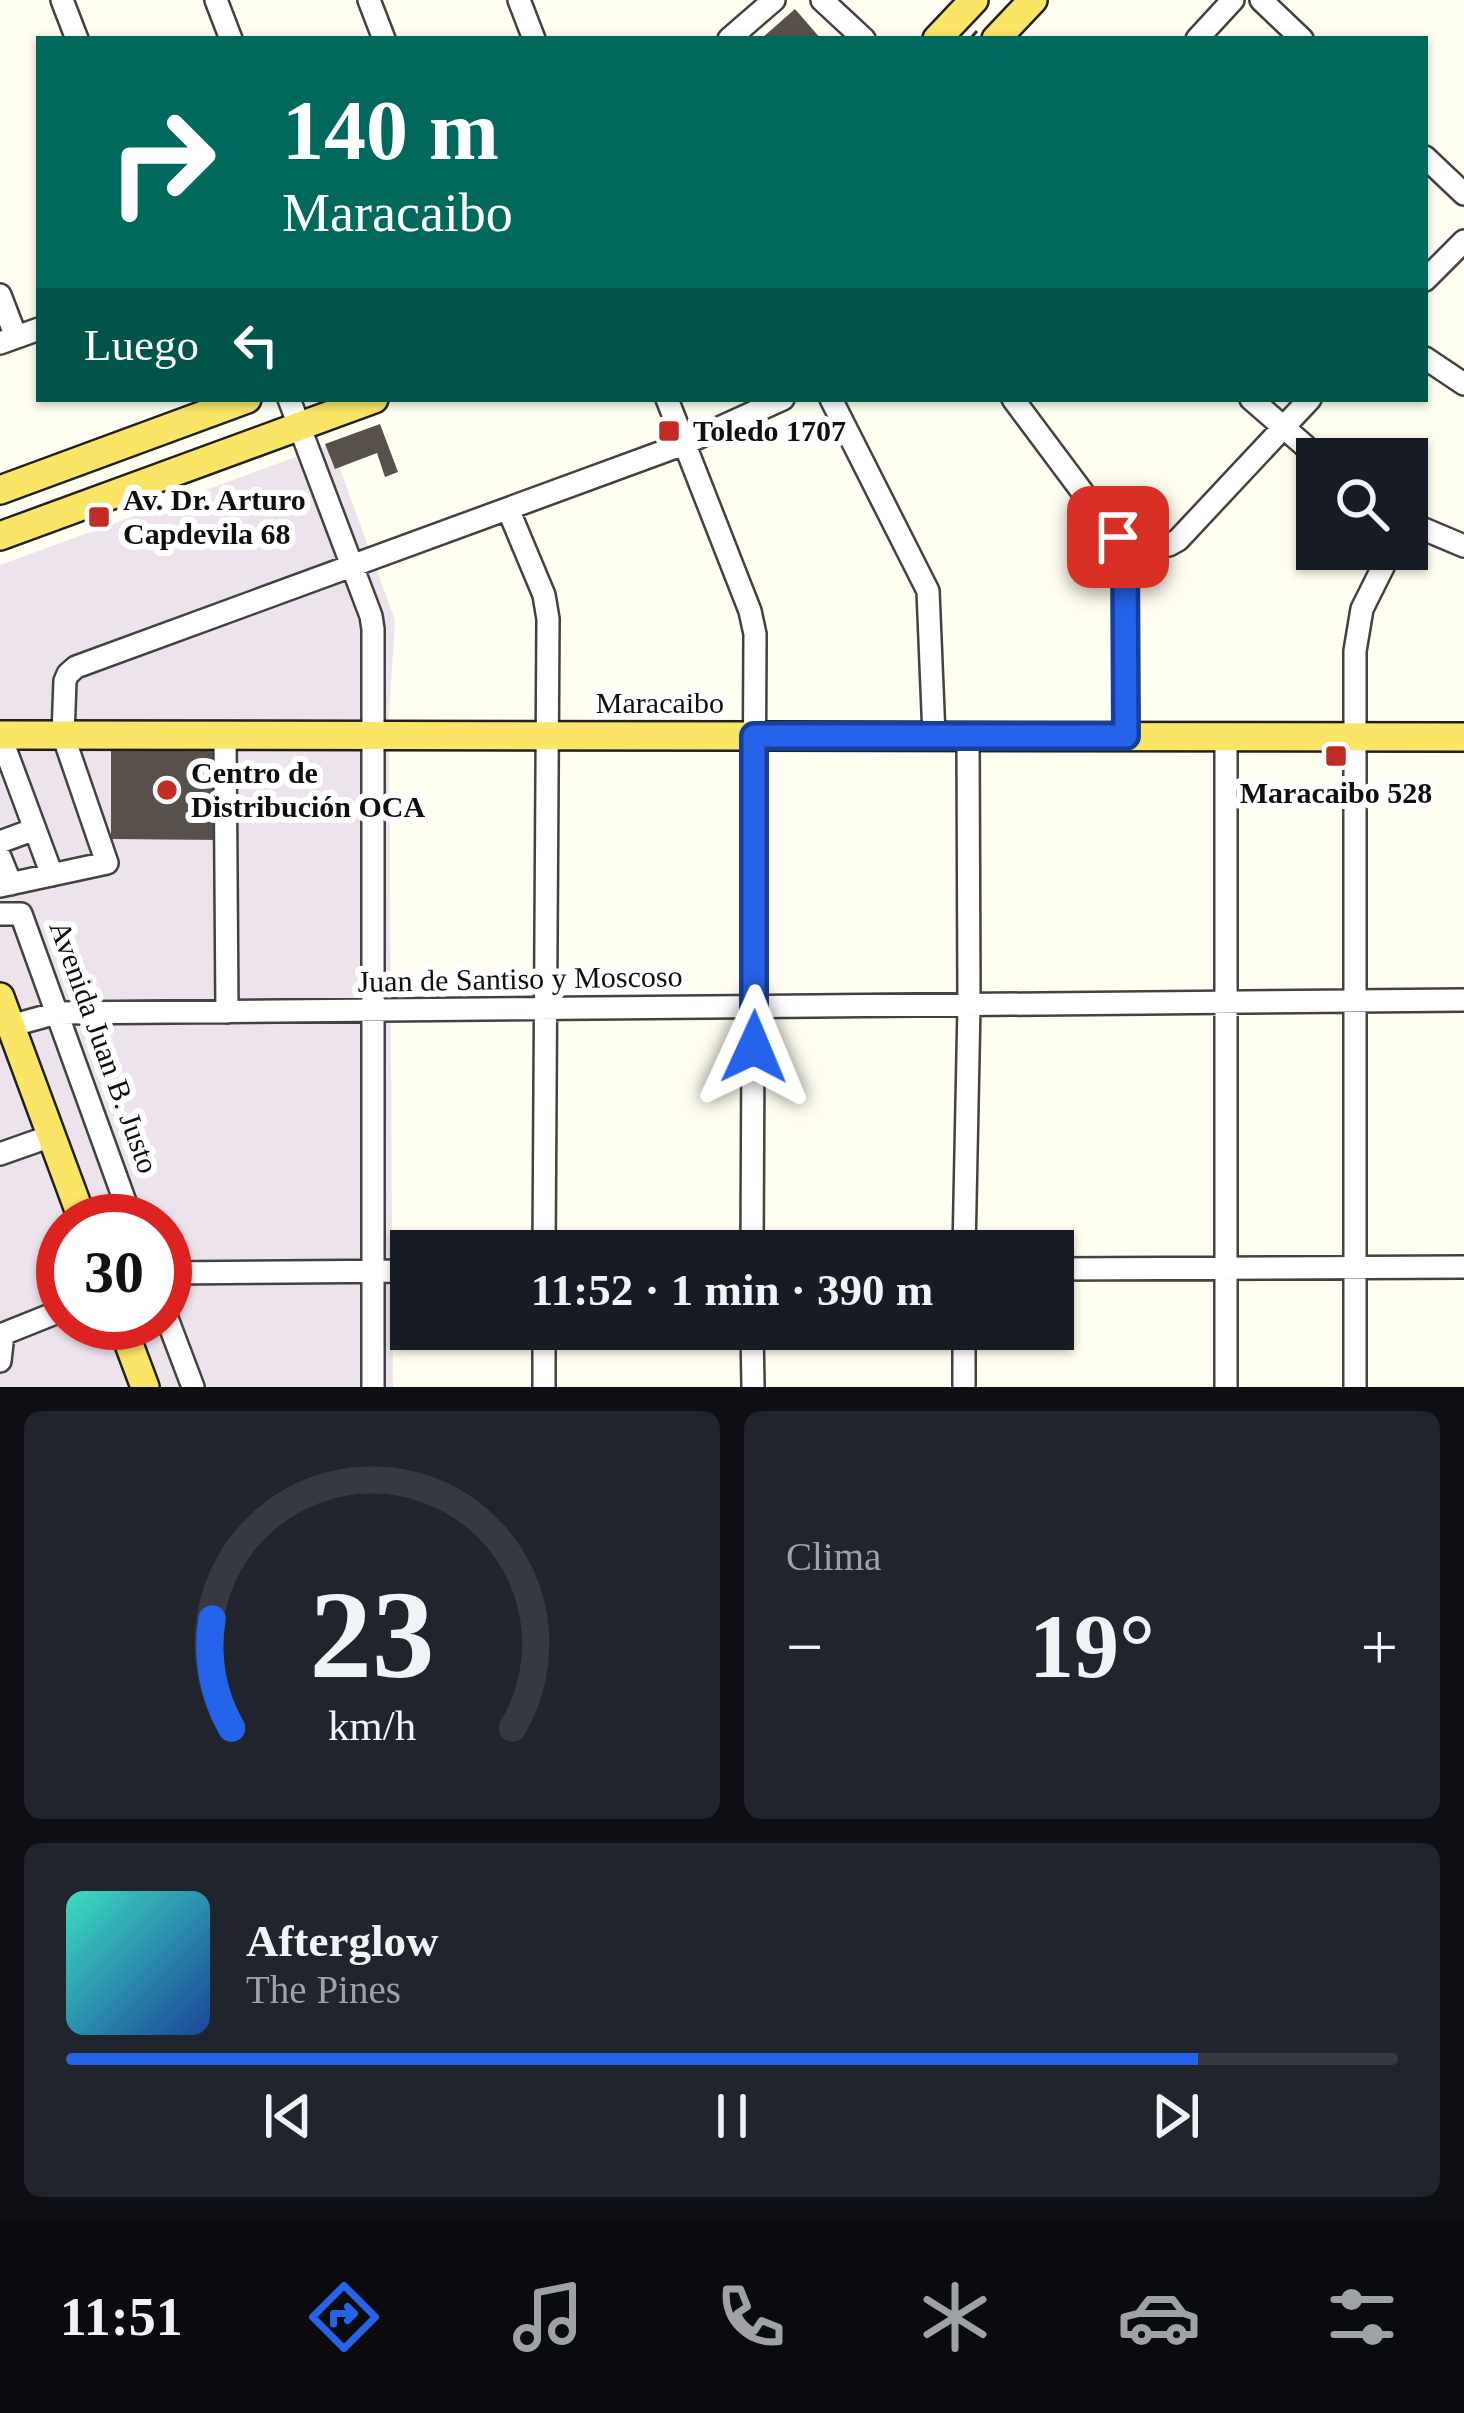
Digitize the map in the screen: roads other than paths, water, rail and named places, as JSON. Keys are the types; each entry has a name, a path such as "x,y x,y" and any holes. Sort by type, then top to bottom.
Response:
{"main road":[{"path":"940,36 974,0"},
{"path":"999,36 1033,0"},
{"path":"0,490 239,402"},
{"path":"0,536 294,412 356,402"},
{"name":"Maracaibo","path":"0,735 1464,737"},
{"path":"0,997 73,1194"},
{"path":"131,1350 145,1387"}],"street":[{"path":"62,0 75,36"},
{"path":"216,0 230,36"},
{"path":"369,0 383,36"},
{"path":"520,0 533,36"},
{"path":"732,36 774,0"},
{"path":"822,0 861,36"},
{"path":"1200,36 1233,0"},
{"path":"1261,0 1299,36"},
{"path":"1428,160 1464,194"},
{"path":"1428,277 1464,241"},
{"path":"0,295 8,340"},
{"path":"1428,360 1464,384"},
{"path":"668,402 750,611 754,634 752,1230"},
{"path":"0,857 6,885 107,863 63,735 64,681 76,667 684,444 777,402"},
{"path":"833,402 928,591 934,736"},
{"path":"1015,402 1125,550 1126,736"},
{"path":"1254,402 1296,439"},
{"path":"1125,550 1178,540 1307,402"},
{"path":"294,412 373,629 374,1387"},
{"path":"508,509 547,605 544,1230"},
{"path":"1428,531 1464,546"},
{"path":"1355,1387 1355,651 1358,628 1381,570"},
{"path":"0,735 9,787 35,829 52,875"},
{"path":"225,735 227,1012"},
{"path":"964,1230 968,736"},
{"path":"1226,736 1226,1387"},
{"path":"0,842 35,829"},
{"name":"Avenida Juan B. Justo","path":"0,914 21,914 122,1194"},
{"name":"Juan de Santiso y Moscoso","path":"10,1026 57,1013 1464,1000"},
{"path":"0,1154 51,1136"},
{"path":"1074,1269 1464,1267"},
{"path":"192,1273 390,1271"},
{"path":"0,1361 3,1334 36,1321"},
{"path":"179,1350 193,1387"},
{"path":"544,1350 544,1387"},
{"path":"752,1350 753,1387"},
{"path":"964,1350 964,1387"}],"place":[{"name":"Toledo 1707","path":"669,431"},
{"name":"Av. Dr. Arturo Capdevila 68","path":"99,517"},
{"name":"Maracaibo 528","path":"1336,756"},
{"name":"Centro de Distribución OCA","path":"167,790"}]}
